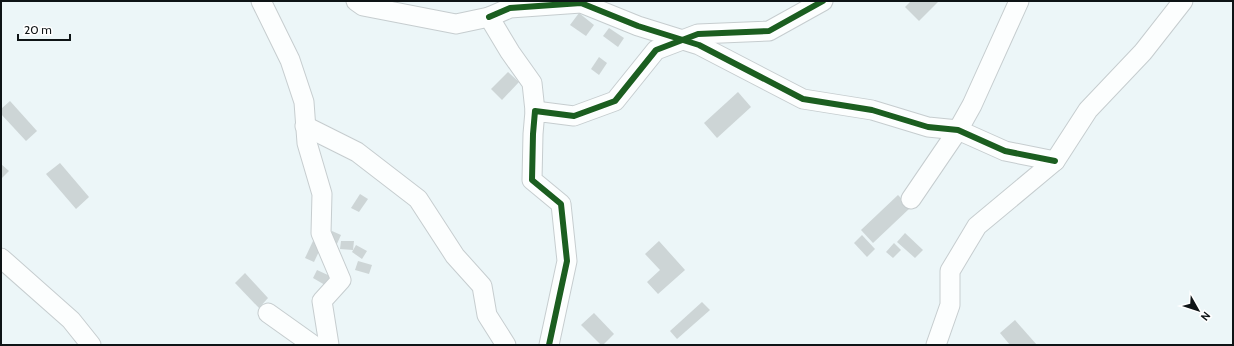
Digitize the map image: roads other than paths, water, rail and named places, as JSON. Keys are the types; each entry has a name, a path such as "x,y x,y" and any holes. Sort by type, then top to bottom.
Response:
{"street":[{"path":"261,1 290,60 304,102 307,143 322,194 321,233 341,280 322,301 329,345"},
{"path":"356,1 363,6 456,24 490,17 510,8 581,3 638,26 699,45 803,99 872,110 928,127 958,130 1005,151 1055,161"},
{"path":"535,111 574,116 615,101 656,50 698,34 768,31 823,1"},
{"path":"911,199 958,130 972,105 1019,1"},
{"path":"936,345 950,305 950,271 977,226 1055,161 1088,110 1143,52 1183,1"},
{"path":"490,17 510,52 532,83 535,111 532,180 561,204 567,261 549,345"},
{"path":"306,126 357,152 418,199 455,256 482,286 487,315 506,345"},
{"path":"1,258 71,320 91,345"},
{"path":"268,313 313,345"}]}
